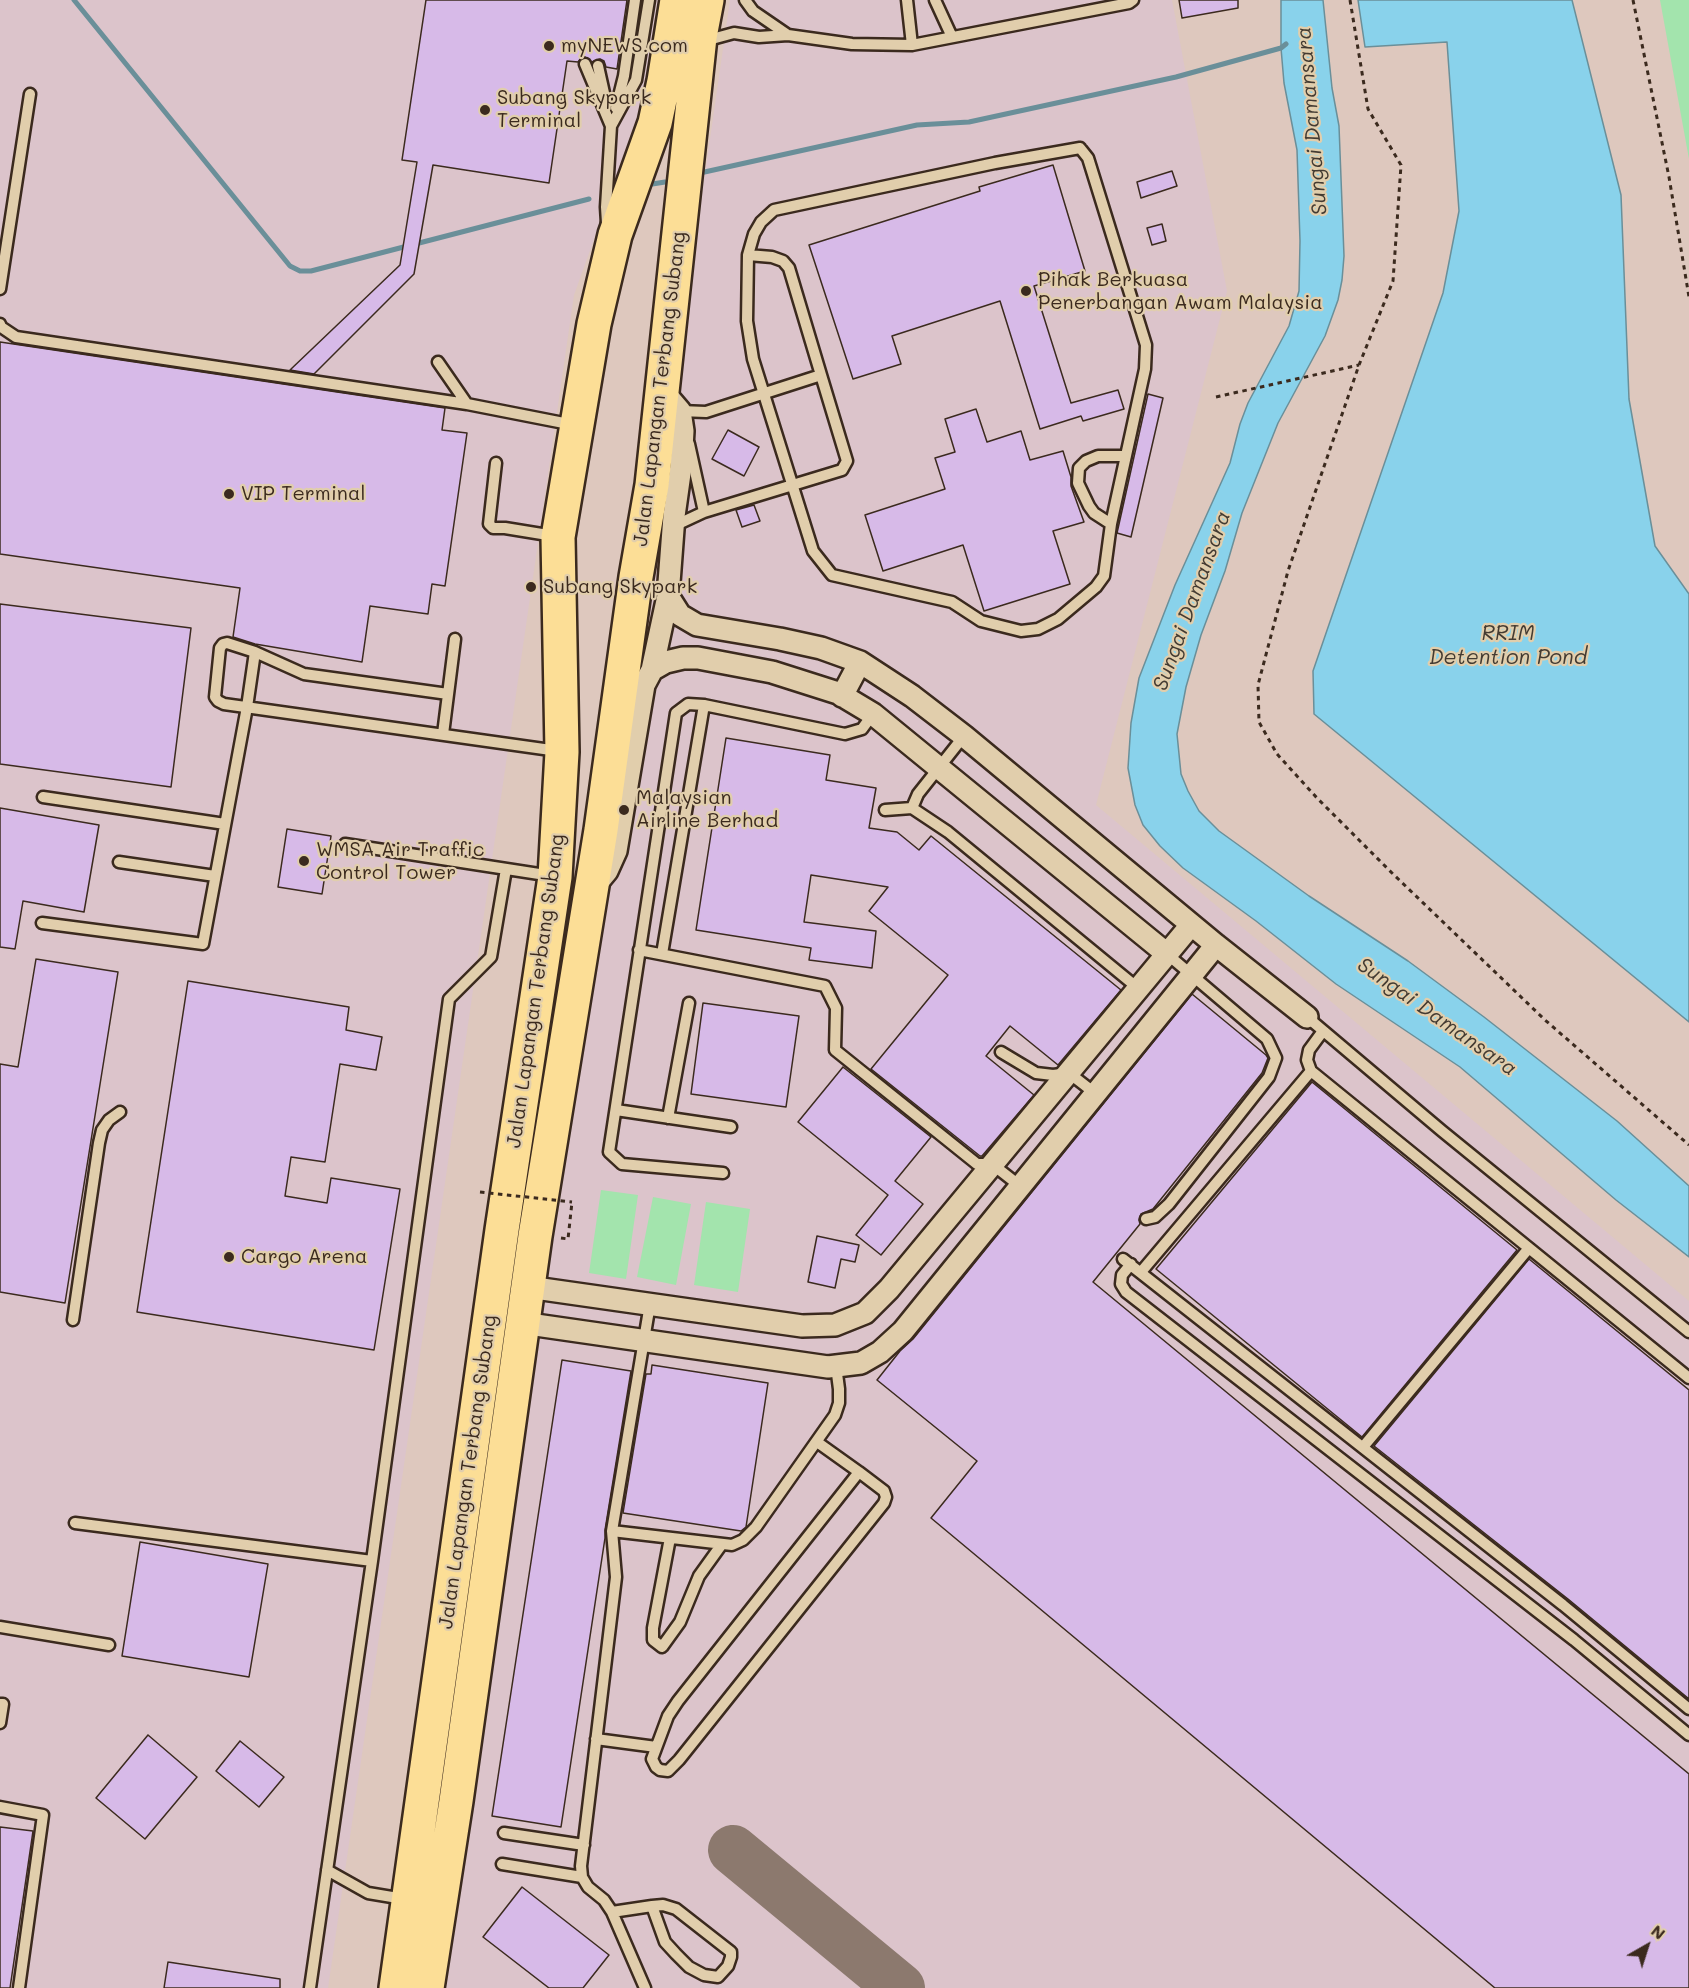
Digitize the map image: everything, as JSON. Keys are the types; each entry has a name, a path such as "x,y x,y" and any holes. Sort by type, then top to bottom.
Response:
{"main road":[{"name":"Jalan Lapangan Terbang Subang","path":"396,1988 502,1230 555,877 562,752 558,537 594,324 615,236 655,123 677,0"},
{"name":"Jalan Lapangan Terbang Subang","path":"428,1988 522,1323 591,889 636,577 652,485 677,404 699,54 706,0"}],"street":[{"path":"591,889 606,871 616,851 644,685 652,670 668,596 683,431 677,404"},
{"path":"668,596 680,615 697,625 821,648 860,662 912,696 1307,1017"},
{"path":"772,672 780,639"},
{"path":"652,670 666,662 683,658 698,658 772,672 843,696 873,714 1167,954"},
{"path":"843,696 860,662"},
{"path":"528,1287 802,1326 835,1325 865,1313 890,1289 1191,925"},
{"path":"522,1323 828,1367 861,1362 880,1352 903,1331 1216,945"}],"lane":[{"path":"615,236 607,223 606,207 611,126 624,76 635,0"},
{"path":"611,126 636,80 649,0"},
{"path":"745,0 753,11 788,35"},
{"path":"907,0 912,45"},
{"path":"935,0 952,37"},
{"path":"699,54 712,39 734,33 759,37 788,35 852,44 912,45 1130,3 1133,0"},
{"path":"585,64 611,126"},
{"path":"598,66 611,126"},
{"path":"0,289 30,94"},
{"path":"1080,148 1088,158 1146,345 1145,369 1111,524 1104,576 1096,587 1058,619 1038,629 1021,631 981,621 952,602 832,575 813,551 753,359 747,321 748,255 754,234 761,222 774,210 995,163 1080,148"},
{"path":"674,526 704,512 842,470 847,461 789,268 783,261 772,257 748,255"},
{"path":"0,324 16,337 467,404 577,425"},
{"path":"438,362 467,404"},
{"path":"677,404 706,412 821,375"},
{"path":"677,404 688,440 704,512"},
{"path":"1111,524 1094,513 1089,506 1078,483 1079,468 1086,461 1098,456 1126,456"},
{"path":"496,463 489,524 493,528 558,537"},
{"path":"442,734 455,639"},
{"path":"448,694 304,674 255,652 226,643 220,648 215,697 224,704 562,752"},
{"path":"42,923 202,944 247,707 255,652"},
{"path":"723,1173 622,1164 609,1152 676,713 688,705 704,705 846,735 862,729 873,714"},
{"path":"662,954 704,705"},
{"path":"912,808 918,794 964,736"},
{"path":"43,797 225,824"},
{"path":"885,810 912,808 948,832 1139,989"},
{"path":"345,844 555,877"},
{"path":"119,862 215,876"},
{"path":"310,1988 372,1561 449,999 491,957 506,869"},
{"path":"639,950 825,986 836,1008 835,1050 977,1164 992,1164 1020,1186"},
{"path":"1146,1219 1155,1216 1169,1204 1269,1077 1276,1058 1267,1039 1167,954"},
{"path":"668,1118 689,1003"},
{"path":"1307,1017 1689,1332"},
{"path":"1323,1031 1309,1050 1306,1060 1311,1071 1689,1378"},
{"path":"1000,1052 1036,1073 1053,1075 1069,1073 1096,1094"},
{"path":"1141,1272 1311,1071"},
{"path":"616,1110 731,1127"},
{"path":"73,1320 99,1143 102,1130 109,1120 120,1112"},
{"path":"1363,1447 1529,1248"},
{"path":"1689,1709 1563,1605 1127,1261 1121,1284 1126,1292 1574,1640 1689,1735"},
{"path":"645,1988 612,1912 604,1900 588,1887 582,1877 616,1577 612,1531 650,1304"},
{"path":"612,1531 732,1545 748,1536 835,1415 839,1402 837,1366"},
{"path":"817,1442 859,1472 884,1491 886,1497 884,1503 673,1767 665,1771 656,1767 652,1759 668,1716 678,1701 859,1472"},
{"path":"75,1523 372,1561"},
{"path":"670,1538 653,1628 653,1640 662,1647 670,1639 680,1622 699,1576 722,1544"},
{"path":"0,1627 109,1645"},
{"path":"0,1704 3,1704 0,1723"},
{"path":"596,1739 656,1747"},
{"path":"0,1807 43,1815 19,1988"},
{"path":"504,1833 584,1845"},
{"path":"502,1864 582,1877"},
{"path":"327,1870 368,1893 409,1900"},
{"path":"612,1912 652,1906 663,1905 676,1909 731,1952 728,1966 718,1977 704,1975 689,1966 676,1954 665,1942 652,1906"}],"path":[{"path":"1350,0 1368,109 1401,165 1393,281 1359,365 1288,571 1258,685 1259,722 1277,754 1317,798 1392,873 1545,1020 1689,1145"},
{"path":"1633,0 1670,177 1689,297"},
{"path":"1216,397 1359,365"},
{"path":"480,1192 572,1202 568,1239"}],"shaded area":[{"path":"0,0 659,0 644,100 574,295 328,1988 0,1988"},
{"path":"730,0 1172,0 1227,291 1096,805 1689,1301 1689,1988 444,1988"}],"green space":[{"path":"1660,0 1689,0 1689,159"},
{"path":"601,1190 638,1195 626,1279 589,1273"},
{"path":"653,1197 691,1204 676,1285 637,1277"},
{"path":"706,1202 750,1209 738,1292 694,1285"}],"water":[{"name":"Sungai Damansara","path":"1281,0 1323,0 1332,88 1339,126 1344,256 1342,280 1338,300 1325,336 1278,423 1242,513 1225,571 1201,635 1186,687 1177,734 1181,774 1199,811 1219,831 1309,896 1408,961 1484,1017 1617,1121 1689,1186 1689,1257 1616,1200 1460,1067 1336,984 1256,921 1183,868 1160,846 1143,825 1135,805 1128,768 1131,723 1139,678 1175,585 1230,463 1248,403 1289,326 1299,291 1297,150 1284,83"},
{"name":"RRIM Detention Pond","path":"1358,0 1572,0 1621,195 1629,399 1655,546 1689,594 1689,1022 1314,714 1313,671 1443,293 1459,211 1447,42 1365,47"}],"building":[{"name":"Subang Skypark Terminal","path":"426,0 627,0 617,69 606,67 604,61 600,59 592,62 582,57 578,62 567,61 549,183 433,165 414,274 314,374 290,370 400,265 417,162 402,160"},
{"path":"1179,0 1238,0 1238,8 1182,18"},
{"path":"1053,165 1085,271 1034,286 1071,403 1118,390 1124,409 1083,421 1081,416 1040,429 1000,301 892,336 901,364 853,379 809,245 980,191 979,187"},
{"path":"1172,171 1177,186 1141,198 1137,182"},
{"path":"1162,224 1166,241 1152,245 1147,228"},
{"name":"VIP Terminal","path":"0,342 445,408 442,430 467,433 445,586 432,584 428,614 370,606 362,662 255,644 233,637 240,588 0,554"},
{"path":"1148,394 1163,398 1131,537 1117,533"},
{"path":"976,409 987,442 1021,431 1030,460 1063,451 1071,477 1071,486 1084,522 1053,531 1070,584 984,611 963,545 883,571 865,515 945,489 935,458 955,452 945,419"},
{"path":"728,430 759,447 744,476 712,459"},
{"path":"754,505 760,521 742,527 736,510"},
{"path":"0,604 191,628 171,787 0,764"},
{"path":"726,738 830,755 826,780 876,788 869,828 897,832 919,850 931,836 1121,990 1058,1065 1010,1026 986,1056 1034,1095 982,1156 871,1069 948,975 869,911 888,887 811,875 804,922 876,931 872,968 809,960 811,948 696,930"},
{"path":"0,808 99,825 84,912 23,901 15,949 0,947"},
{"name":"WMSA Air Traffic Control Tower","path":"287,829 331,836 322,894 278,887"},
{"path":"36,959 118,972 65,1303 0,1292 0,1064 18,1067"},
{"path":"188,981 349,1007 346,1030 382,1037 376,1070 340,1064 325,1162 291,1157 285,1196 327,1203 331,1178 400,1189 374,1350 137,1312"},
{"path":"1192,994 1268,1058 1262,1073 1153,1209 1141,1214 1140,1224 1093,1282 1689,1774 1689,1988 1495,1988 931,1518 977,1461 877,1380 900,1351 913,1339"},
{"path":"703,1003 799,1016 786,1107 691,1094"},
{"path":"843,1067 931,1137 895,1181 923,1204 881,1255 856,1235 888,1195 798,1122"},
{"path":"1312,1082 1517,1250 1362,1437 1156,1269"},
{"path":"817,1236 859,1245 855,1262 841,1259 835,1288 808,1282"},
{"path":"1529,1259 1689,1390 1689,1699 1568,1599 1374,1446"},
{"path":"562,1360 631,1371 561,1827 492,1816"},
{"path":"652,1365 768,1383 746,1527 741,1531 623,1513 646,1374 651,1374"},
{"path":"140,1542 268,1564 249,1677 122,1656"},
{"path":"148,1735 197,1777 145,1839 96,1798"},
{"path":"240,1741 284,1777 259,1807 216,1771"},
{"path":"0,1827 33,1831 10,1988 0,1988"},
{"path":"522,1887 609,1955 583,1988 549,1988 483,1937"},
{"path":"168,1962 280,1979 280,1988 164,1988"}],"waterway":[{"path":"74,0 290,266 300,271 311,271 589,199"},
{"name":"Sungai Damansara","path":"700,173 917,125 969,122 1176,77 1281,48 1286,44"},
{"path":"646,185 665,182"}],"taxiway":[{"path":"733,1850 900,1988"}],"place":[{"name":"myNEWS.com","path":"549,46"},
{"name":"Subang Skypark Terminal","path":"485,110"},
{"name":"Pihak Berkuasa Penerbangan Awam Malaysia","path":"1026,291"},
{"name":"VIP Terminal","path":"229,494"},
{"name":"Subang Skypark","path":"531,587"},
{"name":"Malaysian Airline Berhad","path":"624,810"},
{"name":"WMSA Air Traffic Control Tower","path":"304,861"},
{"name":"Cargo Arena","path":"229,1257"}]}
